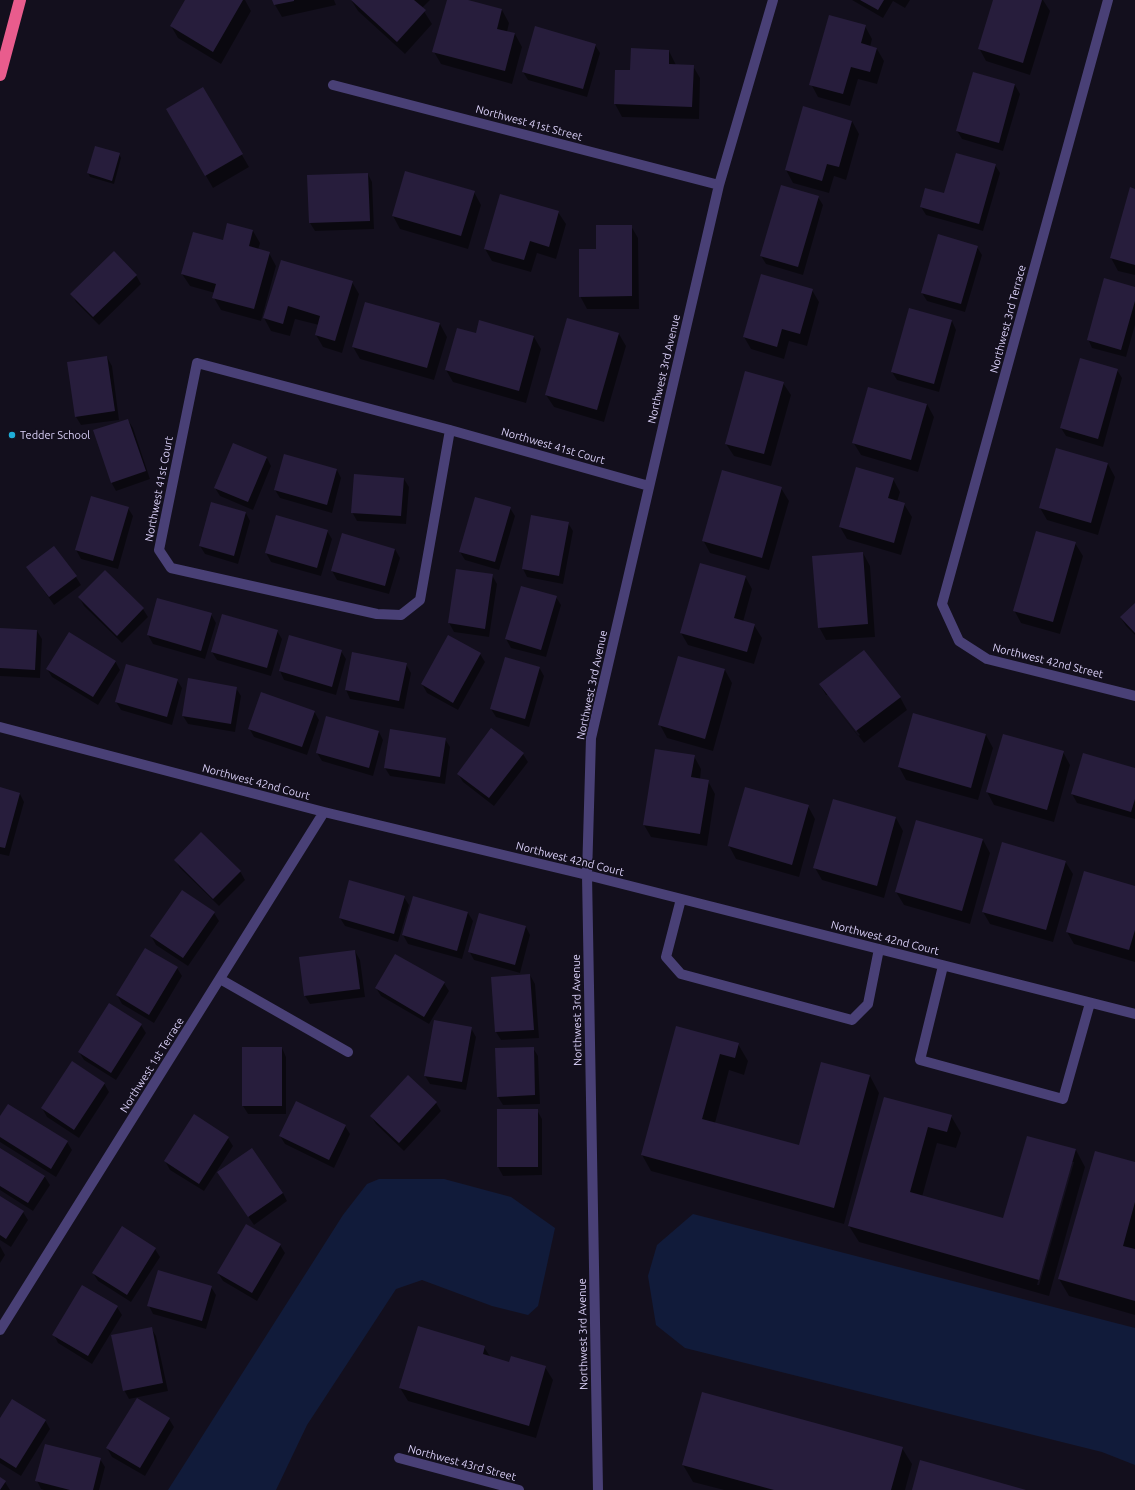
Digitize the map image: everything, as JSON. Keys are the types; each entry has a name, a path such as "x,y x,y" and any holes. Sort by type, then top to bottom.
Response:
{"highway":[{"path":"0,75 20,0"}],"street":[{"name":"Northwest 3rd Avenue","path":"598,1490 587,875 591,738 719,185 773,0"},
{"name":"Northwest 3rd Terrace","path":"959,641 942,604 1108,0"},
{"name":"Northwest 41st Street","path":"333,85 719,185"},
{"name":"Northwest 41st Court","path":"450,430 420,600 401,615 377,614 171,568 159,550 197,363 450,430 649,486"},
{"name":"Northwest 42nd Street","path":"959,641 987,659 1135,696"},
{"name":"Northwest 42nd Court","path":"0,727 324,812 587,875 1135,1014"},
{"name":"Northwest 1st Terrace","path":"0,1330 324,812"},
{"path":"681,899 666,956 681,974 852,1020 868,1004 879,949"},
{"path":"943,966 920,1060 1063,1099 1090,1003"},
{"path":"220,979 348,1052"},
{"name":"Northwest 43rd Street","path":"399,1458 519,1490"}],"water":[{"path":"379,1179 444,1179 511,1197 555,1228 538,1306 528,1315 492,1306 422,1280 396,1289 307,1425 276,1490 168,1490 343,1215 367,1184"},
{"path":"693,1214 1135,1328 1135,1465 1102,1452 685,1348 656,1325 648,1276 657,1245"}],"building":[{"path":"185,0 243,0 213,52 170,26"},
{"path":"272,0 294,0 294,1 274,5"},
{"path":"351,0 414,0 426,10 397,42"},
{"path":"447,0 468,0 502,9 497,29 515,33 505,71 432,52"},
{"path":"860,0 884,0 878,10"},
{"path":"993,0 1042,0 1023,63 978,49"},
{"path":"829,15 866,25 861,43 877,48 870,72 851,67 843,94 809,85"},
{"path":"535,26 596,44 583,89 522,72"},
{"path":"631,48 669,50 669,64 694,65 692,107 614,104 615,70 630,70"},
{"path":"973,72 1015,84 999,143 956,131"},
{"path":"203,87 243,154 205,176 166,109"},
{"path":"803,106 852,121 839,167 827,164 822,181 785,170"},
{"path":"95,146 120,153 112,181 87,173"},
{"path":"956,153 996,164 979,224 920,207 925,188 944,193"},
{"path":"405,171 475,191 461,236 392,216"},
{"path":"368,173 370,221 309,223 307,175"},
{"path":"781,185 819,196 798,267 760,256"},
{"path":"1130,187 1135,189 1135,265 1110,258"},
{"path":"500,194 559,211 549,247 530,241 524,260 484,249"},
{"path":"227,223 253,230 249,246 270,252 254,309 212,298 216,284 181,274 193,232 223,240"},
{"path":"596,225 632,225 632,296 579,297 579,249 596,249"},
{"path":"938,234 978,246 961,304 921,293"},
{"path":"114,251 137,275 93,317 70,294"},
{"path":"281,260 353,281 335,341 315,335 320,316 288,306 283,324 263,318"},
{"path":"761,274 813,289 800,334 782,329 777,347 743,337"},
{"path":"1104,278 1135,287 1135,301 1121,350 1087,340"},
{"path":"365,302 440,323 427,368 352,347"},
{"path":"909,308 952,320 934,384 891,372"},
{"path":"567,318 619,333 597,410 545,395"},
{"path":"479,320 534,336 519,391 445,370 457,328 476,333"},
{"path":"107,356 115,411 75,417 67,362"},
{"path":"1080,358 1118,369 1098,439 1060,428"},
{"path":"745,371 784,382 764,454 725,444"},
{"path":"868,387 927,404 911,460 852,443"},
{"path":"128,419 146,471 111,483 93,430"},
{"path":"233,443 267,457 248,502 214,488"},
{"path":"1056,448 1108,463 1091,523 1039,508"},
{"path":"284,454 337,469 327,505 274,490"},
{"path":"856,467 894,478 888,498 905,503 894,543 839,527"},
{"path":"722,470 782,487 762,558 702,541"},
{"path":"354,474 404,478 401,516 351,513"},
{"path":"91,496 129,507 113,561 75,550"},
{"path":"475,497 511,507 495,562 459,552"},
{"path":"211,502 246,512 234,556 199,546"},
{"path":"276,515 328,530 317,568 265,553"},
{"path":"531,515 569,522 559,576 522,569"},
{"path":"1036,531 1076,542 1053,622 1013,611"},
{"path":"342,533 395,549 385,586 331,571"},
{"path":"54,546 77,576 49,597 26,567"},
{"path":"863,552 868,624 818,628 812,556"},
{"path":"700,563 746,576 734,618 755,624 747,652 680,633"},
{"path":"456,569 493,574 485,629 448,623"},
{"path":"105,570 144,608 117,636 78,597"},
{"path":"521,586 557,596 541,650 505,639"},
{"path":"157,598 212,613 201,651 147,635"},
{"path":"1135,603 1135,633 1120,617"},
{"path":"222,614 278,630 267,668 211,652"},
{"path":"0,628 37,630 35,670 0,668"},
{"path":"69,632 116,661 93,697 46,669"},
{"path":"289,635 342,650 332,687 279,671"},
{"path":"448,635 481,653 453,703 421,684"},
{"path":"864,650 901,697 856,731 819,684"},
{"path":"352,652 407,663 399,701 345,690"},
{"path":"678,656 725,669 705,739 658,725"},
{"path":"505,657 540,667 525,719 490,709"},
{"path":"126,664 178,679 167,717 115,702"},
{"path":"188,678 237,687 231,724 182,716"},
{"path":"261,692 315,711 302,747 248,729"},
{"path":"913,713 986,734 971,788 898,767"},
{"path":"326,716 379,731 369,768 316,753"},
{"path":"491,728 524,753 489,798 457,774"},
{"path":"390,729 446,738 440,777 384,768"},
{"path":"1003,734 1064,751 1047,810 986,792"},
{"path":"655,749 695,755 691,777 709,780 700,834 643,825"},
{"path":"1083,753 1135,768 1135,799 1131,812 1071,794"},
{"path":"0,787 20,793 5,848 0,847"},
{"path":"745,787 809,805 792,865 728,846"},
{"path":"833,799 896,817 877,886 813,868"},
{"path":"916,820 983,839 962,911 895,892"},
{"path":"201,832 241,871 213,899 174,860"},
{"path":"1002,842 1066,861 1046,930 982,912"},
{"path":"1084,871 1135,886 1135,930 1129,950 1066,932"},
{"path":"349,880 405,896 394,934 339,918"},
{"path":"182,890 215,912 183,958 150,936"},
{"path":"413,896 468,912 457,951 402,935"},
{"path":"479,913 526,926 515,965 468,952"},
{"path":"145,948 178,967 149,1015 116,995"},
{"path":"355,950 360,989 304,996 299,957"},
{"path":"395,954 445,982 424,1017 375,988"},
{"path":"530,974 534,1030 495,1032 491,977"},
{"path":"109,1003 142,1024 111,1073 78,1052"},
{"path":"434,1020 472,1027 462,1082 424,1076"},
{"path":"676,1026 739,1043 735,1058 720,1054 702,1119 799,1145 821,1062 870,1075 834,1208 641,1155"},
{"path":"242,1047 282,1047 282,1106 242,1106"},
{"path":"534,1047 535,1095 497,1097 495,1048"},
{"path":"72,1061 105,1083 74,1130 41,1108"},
{"path":"408,1075 437,1102 399,1143 370,1116"},
{"path":"884,1097 952,1115 947,1132 928,1127 910,1192 1003,1218 1027,1136 1076,1149 1039,1280 848,1226"},
{"path":"296,1101 346,1125 329,1160 279,1136"},
{"path":"8,1104 68,1141 51,1169 0,1137 0,1116"},
{"path":"497,1109 538,1109 538,1167 497,1167"},
{"path":"194,1114 229,1137 199,1184 164,1161"},
{"path":"0,1148 45,1176 28,1203 0,1186"},
{"path":"252,1148 283,1193 248,1217 217,1172"},
{"path":"1095,1151 1135,1162 1135,1202 1123,1246 1135,1249 1135,1301 1058,1279"},
{"path":"0,1196 24,1211 6,1239 0,1235"},
{"path":"246,1224 281,1244 252,1293 217,1273"},
{"path":"122,1226 156,1248 127,1295 92,1273"},
{"path":"158,1270 212,1286 202,1321 147,1306"},
{"path":"82,1285 118,1306 88,1356 52,1335"},
{"path":"418,1326 485,1346 483,1354 509,1362 511,1356 546,1366 529,1426 399,1388"},
{"path":"152,1327 163,1383 123,1391 111,1335"},
{"path":"702,1392 903,1447 891,1490 774,1490 682,1465"},
{"path":"137,1398 170,1418 140,1468 106,1448"},
{"path":"12,1399 46,1420 16,1468 0,1458 0,1418"},
{"path":"45,1444 101,1458 93,1490 70,1490 35,1481"},
{"path":"920,1460 1026,1490 912,1490"},
{"path":"0,1477 6,1481 0,1490"}],"place":[{"name":"Tedder School","path":"12,435"}]}
